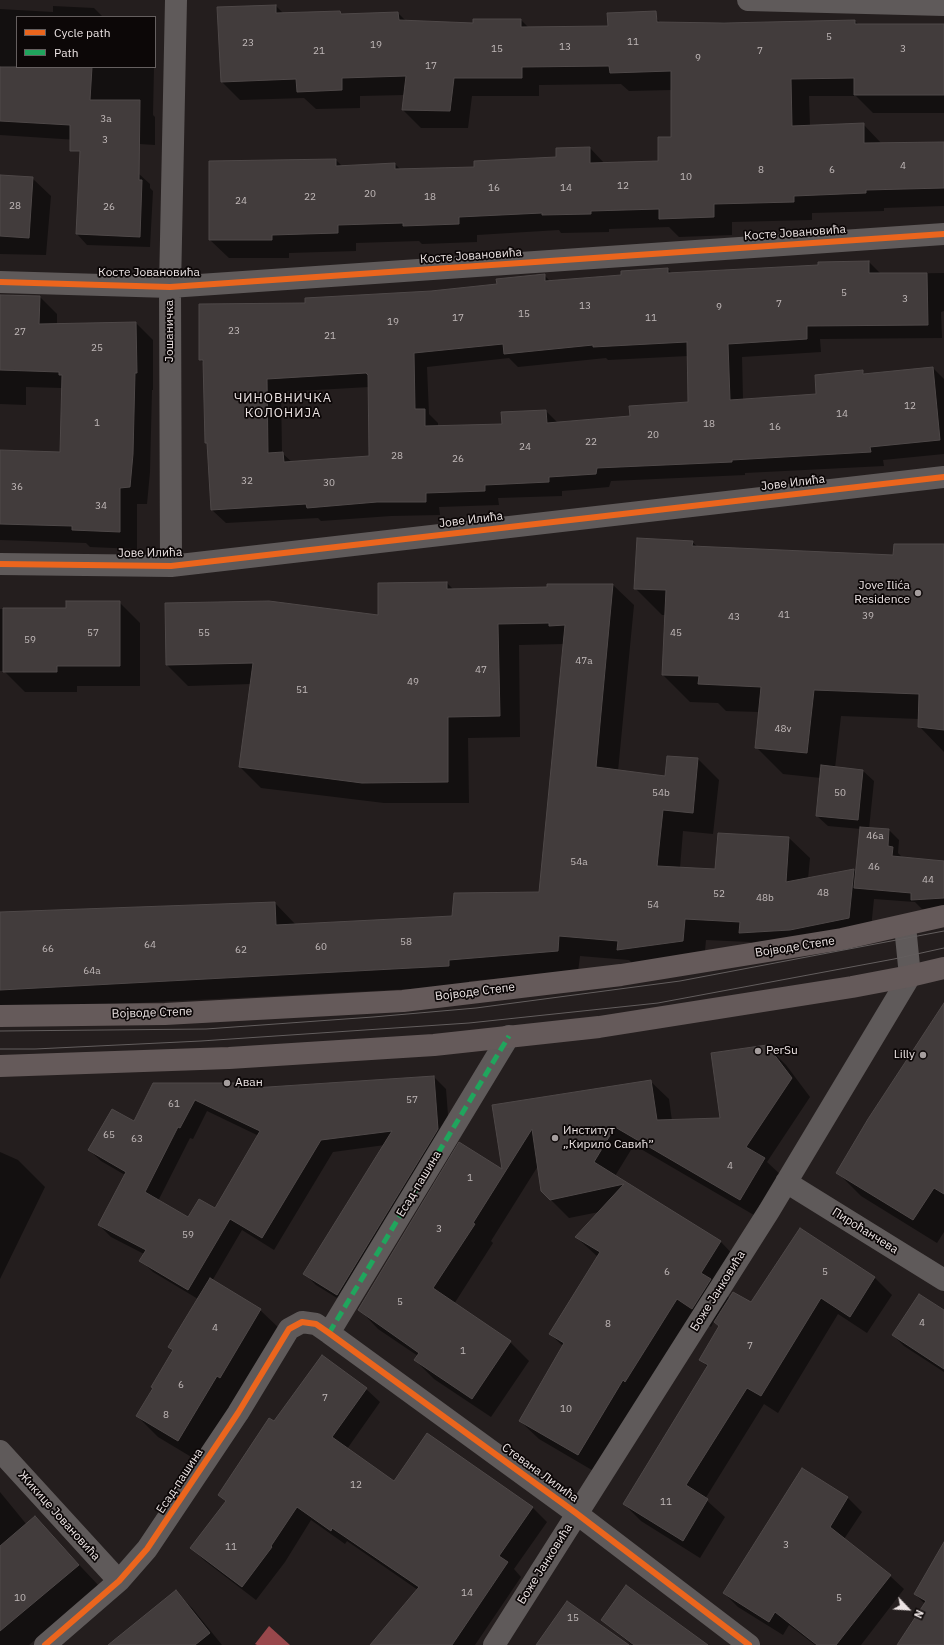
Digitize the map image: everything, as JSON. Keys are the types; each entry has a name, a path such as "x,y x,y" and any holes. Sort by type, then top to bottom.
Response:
{"main road":[{"name":"Војводе Степе","path":"0,1016 165,1014 403,1001 621,975 842,939 944,916"},
{"path":"0,1066 229,1058 434,1045 599,1027 910,976 944,968"}],"street":[{"name":"Јошаничка","path":"171,566 170,287 176,0"},
{"path":"748,0 944,4"},
{"name":"Косте Јовановића","path":"0,282 170,287 944,234"},
{"name":"Јове Илића","path":"0,564 171,566 944,477"},
{"path":"905,926 910,976"},
{"name":"Боже Јанковића","path":"494,1645 786,1182 910,976"},
{"name":"Есад-пашина","path":"45,1645 118,1581 146,1549 170,1517 238,1413 289,1329 302,1322 322,1328 509,1036"},
{"name":"Пироћанчева","path":"786,1182 944,1280"},
{"name":"Стевана Лилића","path":"322,1328 576,1513 749,1645"},
{"name":"Жикице Јовановића","path":"0,1451 118,1581"}],"shaded area":[{"path":"269,1626 290,1645 255,1644"}],"building":[{"path":"276,5 276,13 340,11 341,14 398,12 399,20 473,23 473,19 521,19 521,27 608,26 607,13 656,11 657,22 724,23 855,20 855,24 944,24 944,95 854,95 854,78 791,79 792,126 864,123 864,143 944,142 944,188 866,190 866,193 794,196 794,202 714,204 714,217 659,219 659,209 591,211 591,214 542,215 542,213 459,217 459,224 403,226 403,223 338,225 338,233 272,235 272,240 209,240 209,161 336,159 336,166 395,163 395,169 474,167 474,161 556,157 556,148 590,147 590,163 658,161 658,137 671,137 671,71 610,73 609,66 522,67 522,78 454,78 450,111 402,110 406,76 342,78 342,90 297,92 296,79 221,82 217,7"},
{"path":"0,67 92,68 90,100 140,100 139,180 142,180 140,237 76,234 80,151 70,151 70,125 0,121"},
{"path":"0,175 33,177 29,238 0,236"},
{"path":"869,261 869,273 927,273 928,325 807,326 807,339 728,344 730,400 816,394 815,375 863,370 863,374 933,367 940,440 870,447 871,452 732,460 732,462 597,468 596,474 549,477 549,482 485,485 485,491 426,493 426,502 377,502 307,508 306,504 211,510 207,443 205,443 203,360 199,360 199,304 305,303 305,298 431,291 497,284 496,279 545,274 545,281 621,275 621,271 668,268 668,273 818,265 818,262","holes":["687,342 688,402 629,406 630,416 547,423 546,410 501,412 502,424 425,426 425,409 415,409 414,353 503,344 504,354 593,345 593,347","366,373 368,375 369,456 284,462 283,452 268,453 267,379"]},
{"path":"0,295 40,296 39,324 136,322 137,373 135,373 133,454 130,487 120,488 120,532 72,530 72,526 0,524 0,450 60,452 62,375 59,375 59,372 0,370"},
{"path":"637,538 693,541 692,546 893,555 894,544 944,544 944,730 918,727 919,694 814,690 807,753 755,748 761,687 698,684 699,676 662,675 666,590 634,589"},
{"path":"447,582 447,589 547,587 547,584 613,584 596,767 665,776 667,756 698,758 693,813 663,810 657,866 715,869 718,833 789,837 786,882 854,869 849,918 790,930 739,933 740,922 685,919 683,941 617,950 618,941 559,936 558,951 449,960 449,966 0,990 0,912 275,902 276,925 452,916 454,893 539,892 565,625 549,626 549,623 498,624 500,716 448,717 448,782 362,783 239,767 253,663 166,665 165,603 269,601 378,615 378,583"},
{"path":"66,601 120,601 120,666 57,666 57,672 3,672 3,608 66,608"},
{"path":"821,765 863,770 858,820 816,816"},
{"path":"860,827 889,829 888,846 893,847 892,856 944,861 944,898 911,900 911,893 854,888"},
{"path":"944,1003 944,1194 934,1188 913,1220 836,1173 868,1119"},
{"path":"767,1045 792,1078 746,1147 765,1158 740,1200 615,1127 594,1162 721,1241 701,1273 711,1279 692,1309 677,1299 625,1382 623,1380 578,1455 519,1421 564,1343 549,1334 600,1252 575,1237 624,1184 550,1200 541,1191 532,1129 473,1223 475,1224 433,1288 511,1341 472,1399 414,1360 419,1353 358,1310 459,1142 502,1169 492,1105 651,1080 657,1120 720,1118 711,1053"},
{"path":"434,1076 438,1129 337,1295 303,1274 392,1131 321,1140 262,1238 230,1219 188,1290 139,1261 146,1250 98,1225 126,1172 88,1150 112,1109 134,1121 153,1083 241,1083 238,1089","holes":["195,1100 260,1131 215,1208 199,1199 188,1217 145,1192 178,1127 180,1128"]},
{"path":"800,1228 875,1277 850,1317 821,1298 761,1396 747,1388 686,1485 708,1499 683,1541 623,1504 708,1365 699,1360 719,1326 714,1322 733,1292 751,1302"},
{"path":"210,1278 261,1309 220,1378 217,1376 178,1441 136,1416 173,1350 168,1347"},
{"path":"919,1294 944,1310 944,1369 892,1335"},
{"path":"322,1355 367,1388 332,1437 394,1481 427,1433 533,1507 499,1556 508,1562 452,1645 370,1645 419,1587 332,1528 331,1531 297,1507 271,1546 272,1547 242,1587 190,1548 226,1501 218,1495 269,1418 274,1421"},
{"path":"802,1468 848,1497 830,1527 891,1575 836,1645 817,1645 775,1612 769,1622 723,1593"},
{"path":"35,1516 79,1565 0,1631 0,1546"},
{"path":"944,1542 944,1645 897,1645 926,1601 914,1594"},
{"path":"626,1585 708,1645 634,1645 601,1620"},
{"path":"176,1590 210,1633 195,1645 108,1645"},
{"path":"567,1601 629,1645 536,1645"}],"tram line":[{"path":"0,1031 206,1029 476,1008 680,981 944,931"},
{"path":"0,1049 35,1049 201,1041 469,1023 658,1003 894,959 944,948"}],"marked path":[{"path":"329,1333 509,1036"}],"cycle path":[{"path":"0,282 170,287 944,234"},
{"path":"0,564 171,566 944,477"},
{"path":"45,1645 119,1581 147,1549 238,1413 289,1329 302,1322 316,1324 329,1333 576,1513 749,1645"}],"place":[{"name":"Jove Ilića Residence","path":"918,593"},
{"name":"PerSu","path":"758,1051"},
{"name":"Lilly","path":"923,1055"},
{"name":"Аван","path":"227,1083"},
{"name":"Институт „Кирило Савић”","path":"555,1138"}],"district":[{"name":"ЧИНОВНИЧКА КОЛОНИЈА","path":"283,406"}]}
